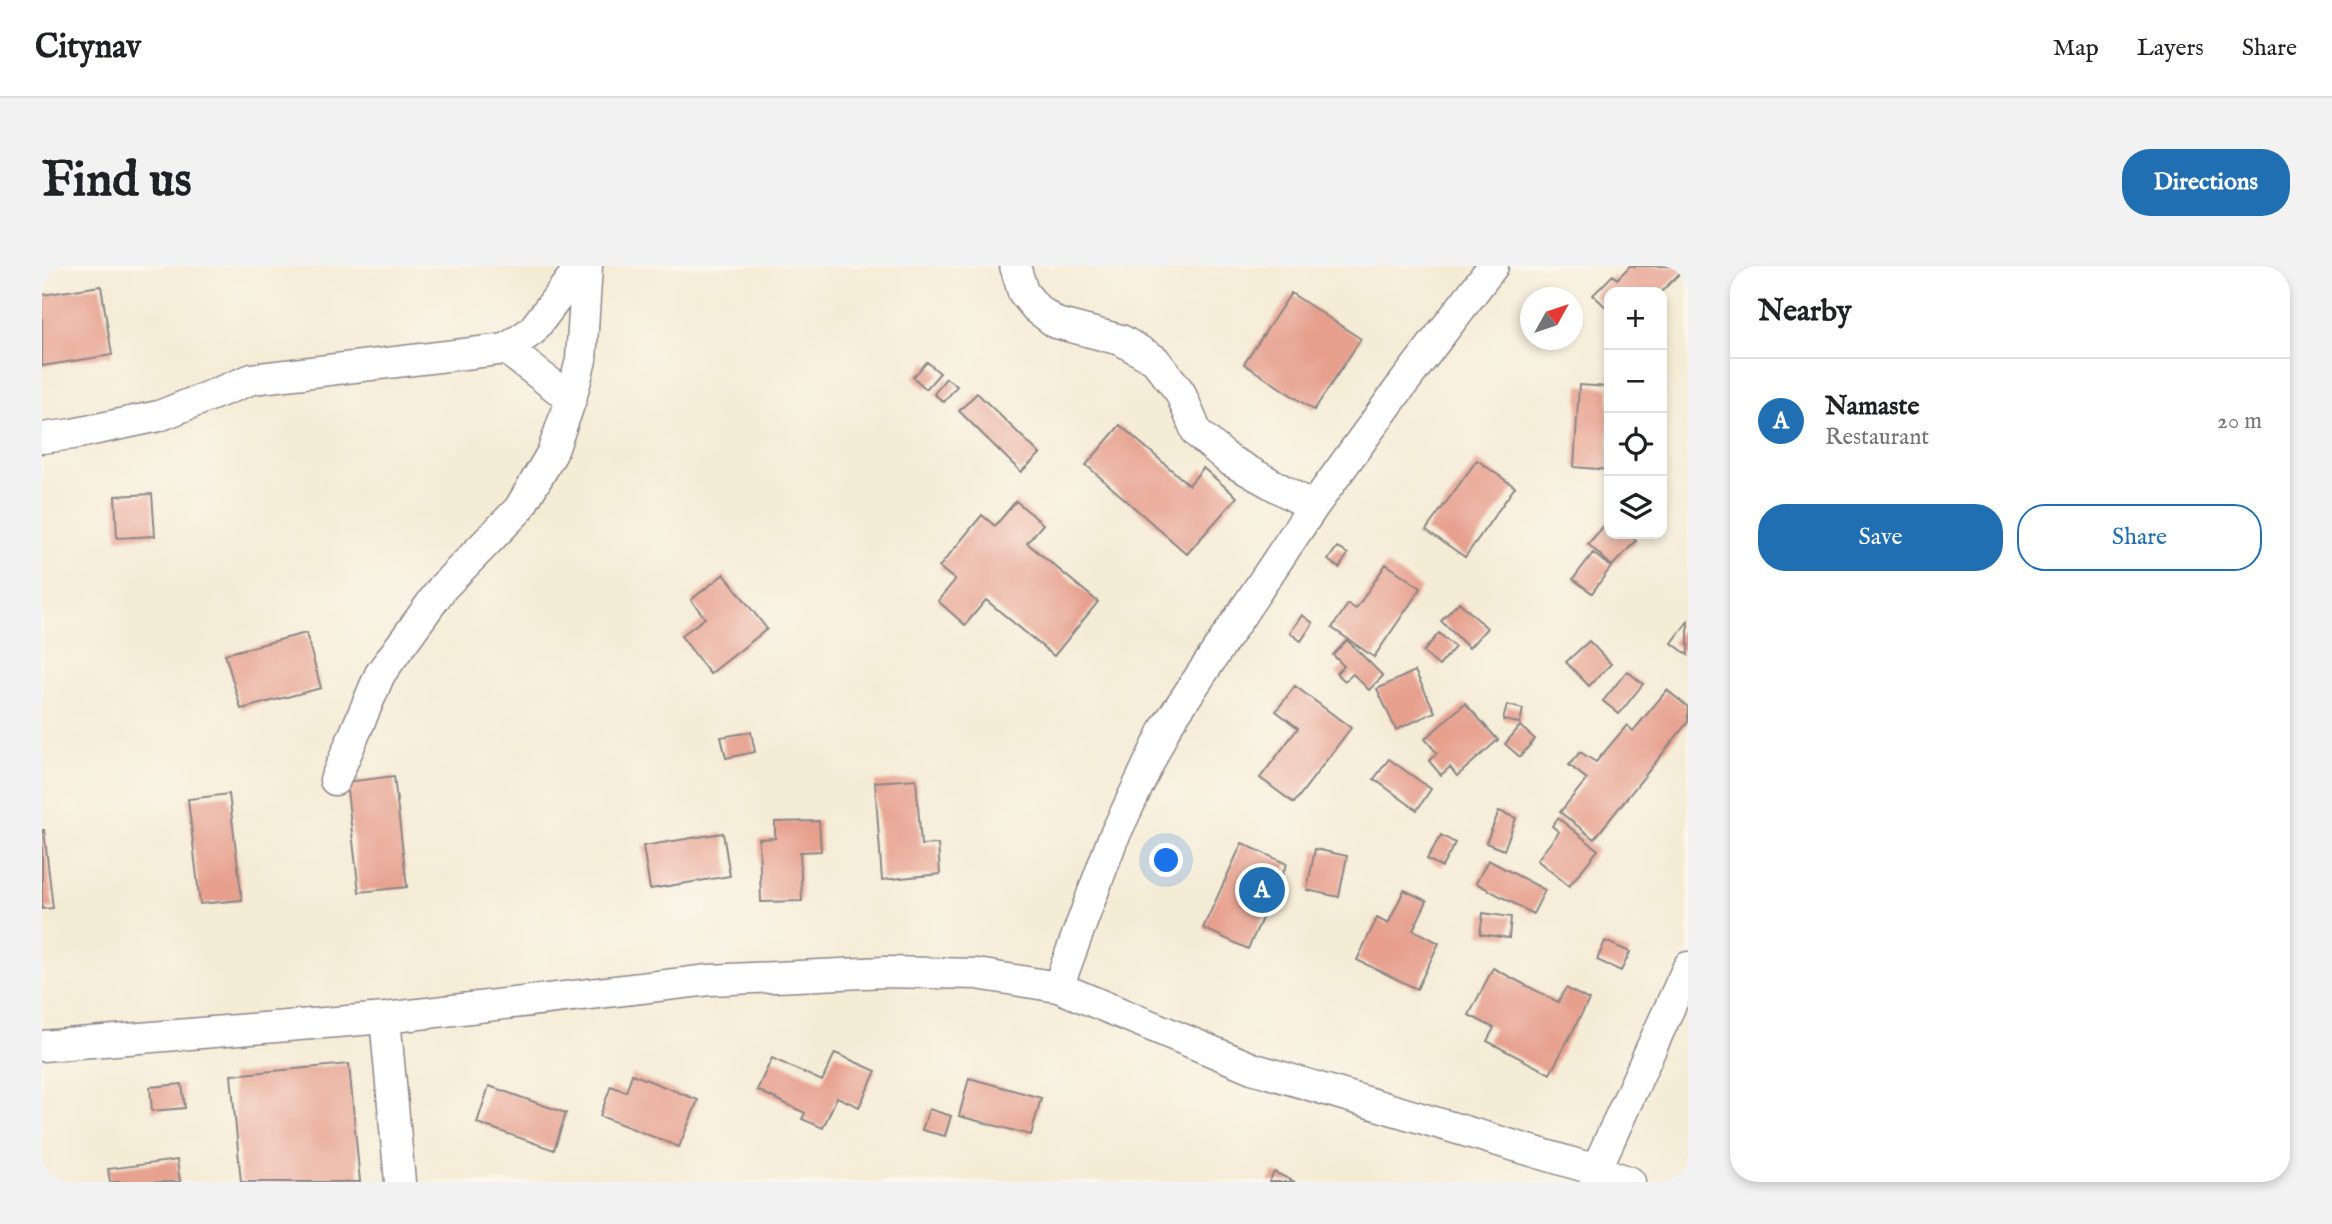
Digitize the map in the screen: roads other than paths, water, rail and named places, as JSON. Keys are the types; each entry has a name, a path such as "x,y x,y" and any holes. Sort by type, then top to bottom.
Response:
{"street":[{"path":"42,438 159,416 252,379 506,349 532,331 581,266"},
{"path":"335,780 380,674 443,587 519,509 552,453 571,399 580,360 587,266"},
{"path":"1015,266 1023,292 1036,308 1056,323 1121,340 1155,360 1180,392 1197,433 1229,460 1313,506"},
{"path":"1058,987 1112,841 1166,727 1313,506 1493,266"},
{"path":"506,349 571,399"},
{"path":"1596,1170 1688,967"},
{"path":"42,1046 386,1018 709,980 885,972 977,974 1058,987 1252,1068 1630,1182"},
{"path":"386,1018 400,1182"}],"place":[{"name":"Namaste","path":"1262,890"}]}
